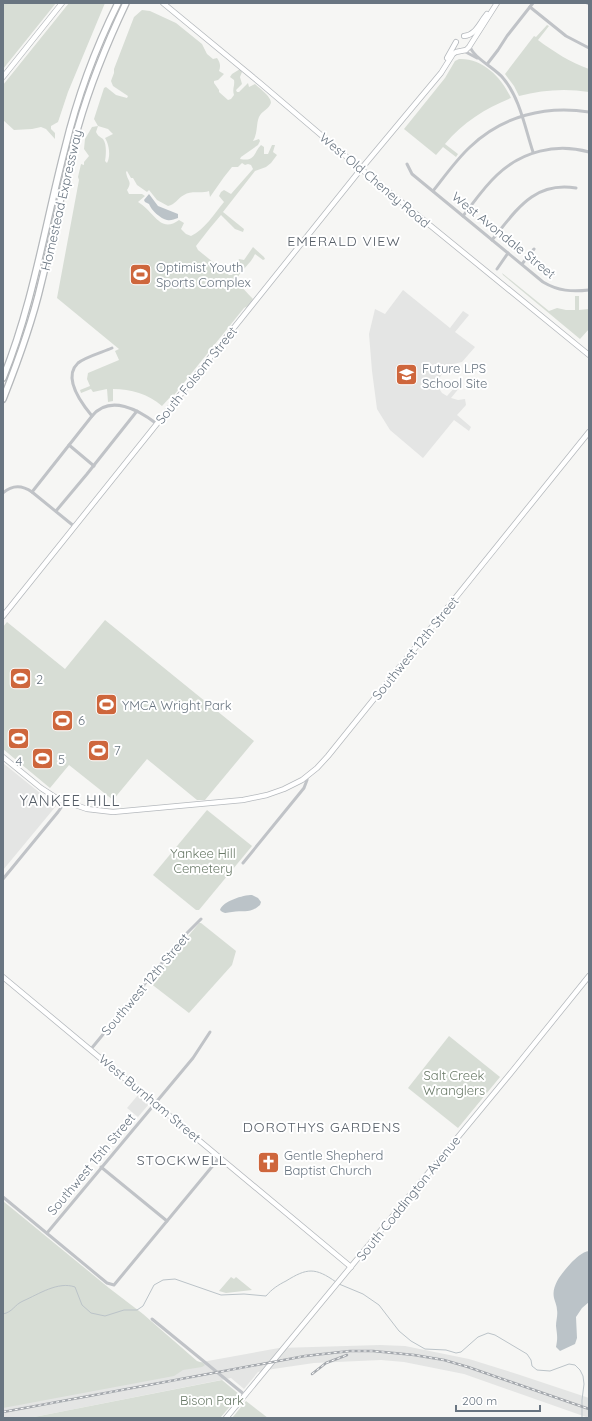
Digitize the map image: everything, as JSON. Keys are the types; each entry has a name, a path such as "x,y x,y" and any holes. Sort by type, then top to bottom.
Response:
{"highway":[{"name":"Homestead Expressway","path":"3,378 19,334 30,297 62,158 76,107 94,56 118,3"},
{"name":"Homestead Expressway","path":"3,399 23,347 37,302 71,156 86,103 102,57 126,3"}],"street":[{"path":"3,77 62,3"},
{"name":"West Old Cheney Road","path":"163,3 361,169 589,355"},
{"path":"479,58 462,50 457,46 456,42 459,38 472,34 497,3"},
{"path":"488,64 507,36 534,3"},
{"path":"530,7 566,36 589,48"},
{"path":"462,50 466,50 470,45 493,8"},
{"path":"464,36 469,40 472,52 503,77 512,91 533,152"},
{"name":"South Folsom Street","path":"389,135 440,69 456,42"},
{"name":"South Folsom Street","path":"3,616 361,169 441,73 453,54 462,50"},
{"path":"433,191 465,152 480,138 495,128 521,116 544,111 560,110 589,112"},
{"path":"463,216 492,180 513,162 533,152 559,148 589,152"},
{"name":"West Avondale Street","path":"407,164 412,174 543,282 560,290 589,290"},
{"path":"492,240 520,206 533,195 557,187 576,188"},
{"path":"522,264 534,249"},
{"path":"497,269 508,253"},
{"path":"92,416 76,391 73,382 73,372 79,362 112,348"},
{"path":"32,492 99,409 108,405 124,407 137,411 157,424"},
{"path":"56,511 94,466 137,411"},
{"name":"Southwest 12th Street","path":"243,863 304,788 308,780 307,776 335,748 589,432"},
{"path":"69,445 94,466"},
{"path":"3,493 8,489 17,486 25,488 75,526"},
{"path":"3,757 41,788 65,802 87,809 113,812 247,799 278,792 307,776"},
{"path":"3,879 65,802"},
{"name":"Southwest 12th Street","path":"91,1049 185,935 201,919"},
{"name":"South Coddington Avenue","path":"226,1418 589,976"},
{"name":"West Burnham Street","path":"3,977 351,1267"},
{"name":"Southwest 15th Street","path":"47,1233 193,1058 203,1045 210,1032"},
{"path":"3,1197 107,1284 112,1286 117,1283 220,1157"},
{"path":"101,1168 167,1221"},
{"path":"152,1319 246,1395"}],"shaded area":[{"path":"149,194 158,206 178,214 178,218 167,220 156,214 144,200"},
{"name":"Future LPS School Site","path":"403,290 450,328 463,311 469,315 455,332 475,347 462,362 453,364 445,369 439,379 438,387 442,393 447,396 457,385 460,387 451,398 458,400 465,399 466,405 457,415 471,427 469,431 454,420 423,458 390,430 377,409 372,371 369,334 375,309 385,314"},
{"path":"3,763 56,806 3,870"},
{"path":"252,895 258,898 261,902 260,905 253,910 226,913 220,910 229,901 239,897"},
{"name":"STOCKWELL","path":"138,1095 149,1104 138,1117 127,1108"},
{"path":"589,1251 589,1302 582,1308 576,1317 577,1338 575,1344 560,1351 556,1347 557,1307 554,1298 554,1288 558,1279 571,1263 577,1257"},
{"path":"380,1345 405,1346 469,1359 589,1398 589,1418 464,1374 404,1362 381,1360 314,1363 258,1372 244,1389 231,1378 29,1418 3,1418 3,1398 279,1348"}],"green space":[{"path":"3,3 56,3 3,69"},
{"path":"69,3 105,3 68,92 58,122 51,126 51,129 55,133 55,139 46,129 41,127 14,130 3,120 3,85"},
{"path":"142,10 150,11 176,23 202,44 207,54 213,59 217,58 219,61 219,71 224,74 218,80 214,81 214,83 219,92 228,100 234,95 234,80 230,77 240,69 242,72 240,77 242,84 236,90 237,92 239,92 248,83 249,87 255,84 266,94 271,103 259,117 256,135 253,141 259,139 260,141 258,145 240,159 245,160 252,158 261,145 264,147 264,154 268,154 272,145 275,145 273,152 277,155 266,167 255,171 223,212 244,229 243,232 235,229 221,215 196,246 198,250 229,275 232,275 240,265 237,263 239,259 244,260 253,247 264,257 265,259 263,260 255,254 236,281 253,299 248,306 244,308 174,395 173,394 162,406 145,395 126,390 113,389 113,401 108,402 107,389 93,392 91,389 81,393 80,390 90,386 87,379 88,373 119,360 115,351 119,349 57,298 79,180 78,177 81,164 84,165 84,162 89,156 84,149 85,139 92,127 98,126 94,119 104,88 106,87 116,95 127,98 128,96 113,86 111,81 114,69 134,17","holes":["98,126 108,129 113,134 105,138 108,143 109,150 107,163 105,161 106,150 104,141 96,132","242,163 245,165 251,165 253,169 231,194 224,190 221,192 219,196 224,202 205,226 191,236 186,234 181,229 184,223 179,220 172,224 162,223 157,220 144,206 138,202 145,196 142,194 129,194 127,190 130,185 127,171 137,185 147,192 149,190 157,200 168,206 173,204 182,196 190,193 209,191 210,197 232,167 238,167"]},
{"path":"547,25 549,26 538,40 562,56 589,69 589,92 554,90 519,96 505,74 534,36 536,37"},
{"path":"459,59 476,62 491,71 502,83 511,98 475,116 452,136 445,144 458,154 456,157 443,147 436,155 404,129 445,78 455,61"},
{"path":"502,273 549,311 557,308 575,310 575,296 579,296 579,310 589,309 589,329 580,339"},
{"name":"YMCA Wright Park","path":"105,620 254,741 205,800 197,800 147,759 113,800 69,765 50,788 3,749 3,627 7,622 65,669"},
{"name":"Yankee Hill Cemetery","path":"207,810 252,846 199,910 196,910 153,875"},
{"path":"199,923 201,923 236,951 232,965 189,1013 150,983"},
{"name":"Salt Creek Wranglers","path":"449,1036 500,1077 458,1128 408,1088"},
{"path":"3,1201 143,1314 197,1361 205,1365 202,1367 183,1370 174,1376 3,1408"},
{"path":"231,1277 234,1279 236,1277 252,1290 226,1293 219,1291"},
{"name":"Bison Park","path":"222,1380 240,1395 220,1418 29,1418"},
{"path":"246,1401 268,1418 232,1418"}],"waterway":[{"path":"3,1314 9,1312 17,1304 23,1301 49,1289 62,1286 75,1287 82,1305 91,1313 105,1316 124,1310 137,1310 143,1306 154,1285 163,1280 175,1279 221,1295 244,1294 266,1296 280,1284 306,1272 316,1272 329,1277 336,1282"},
{"path":"339,1284 363,1294 379,1305 399,1331 411,1341 425,1349 446,1350 456,1353 461,1352 478,1337 488,1333 495,1335 527,1354 531,1360 532,1366 537,1370 550,1371 569,1364 575,1365 583,1376 582,1418"}],"railway":[{"path":"3,1412 305,1356 350,1351 373,1351 444,1360 589,1409"},
{"path":"312,1374 326,1363 347,1355"}],"place":[{"name":"Optimist Youth Sports Complex","path":"140,274"},
{"name":"Future LPS School Site","path":"407,375"},
{"name":"2","path":"20,679"},
{"name":"YMCA Wright Park","path":"106,705"},
{"name":"6","path":"63,720"},
{"name":"4","path":"19,739"},
{"name":"7","path":"99,750"},
{"name":"5","path":"42,759"},
{"name":"Gentle Shepherd Baptist Church","path":"268,1162"}],"district":[{"name":"EMERALD VIEW","path":"344,241"},
{"name":"YANKEE HILL","path":"70,801"},
{"name":"DOROTHYS GARDENS","path":"322,1127"},
{"name":"STOCKWELL","path":"182,1160"}]}
